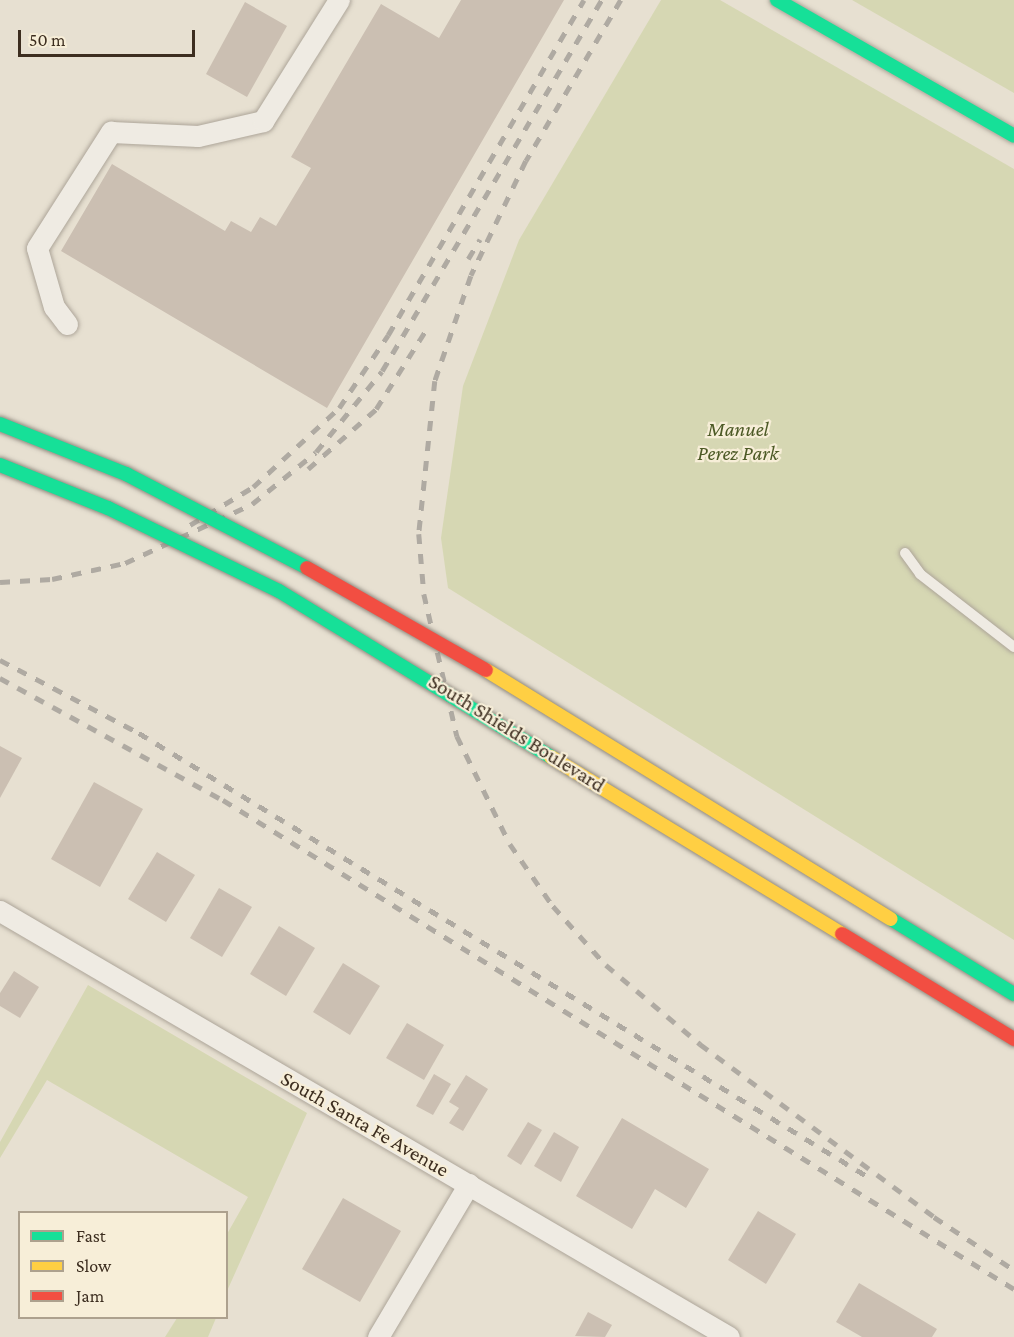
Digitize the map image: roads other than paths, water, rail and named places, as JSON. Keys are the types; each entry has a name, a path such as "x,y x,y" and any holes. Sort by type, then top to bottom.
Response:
{"main road":[{"path":"777,0 1014,136"},
{"name":"South Shields Boulevard","path":"0,424 126,474 388,610 1014,994"},
{"name":"South Shields Boulevard","path":"0,465 108,508 279,591 1014,1040"}],"street":[{"path":"67,324 54,307 37,248 111,132 198,136 263,121 339,0"},
{"name":"South Santa Fe Avenue","path":"0,911 729,1337"},
{"path":"378,1337 469,1184"}],"lane":[{"path":"904,553 920,574 1014,647"}],"railway":[{"path":"190,525 253,487 339,408 388,335 584,0"},
{"path":"0,582 52,579 125,563 252,504 316,452 382,371 601,0"},
{"path":"621,0 526,161 471,276 435,381 419,534 424,594 457,736 510,844 553,906 606,965 700,1044 939,1220"},
{"path":"468,259 480,239"},
{"path":"308,469 376,409 426,330"},
{"path":"0,660 139,733 865,1175"},
{"path":"0,678 223,800 1014,1289"},
{"path":"934,1217 1014,1270"}],"park label":[{"name":"Manuel Perez Park","path":"738,441"}]}
